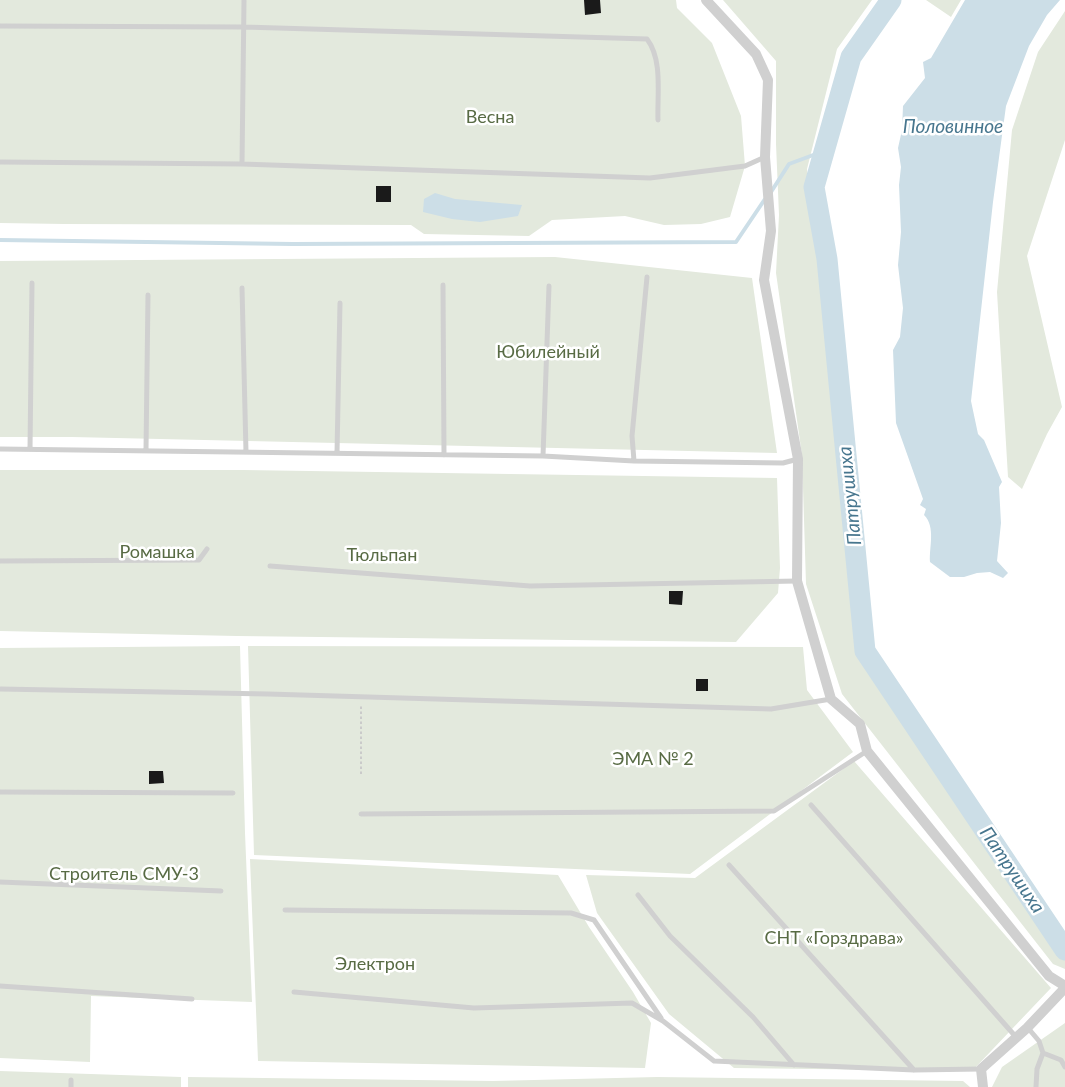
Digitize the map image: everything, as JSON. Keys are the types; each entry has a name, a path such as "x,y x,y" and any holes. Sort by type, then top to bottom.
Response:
{"street":[{"path":"706,0 756,54 768,80 765,157 771,231 764,280 798,459 797,582 831,699 860,724 867,751 1050,976 1065,987 1027,1028 981,1069 983,1087"}],"lane":[{"path":"242,164 244,0"},
{"path":"0,26 244,27 646,39 653,48 656,64 658,120"},
{"path":"0,162 242,164 650,178 745,166 765,157"},
{"path":"634,461 632,436 647,277"},
{"path":"30,448 32,283"},
{"path":"443,285 444,455"},
{"path":"543,456 549,286"},
{"path":"242,288 246,452"},
{"path":"146,450 148,295"},
{"path":"337,453 340,303"},
{"path":"0,449 543,456 634,461 783,463 798,459"},
{"path":"0,561 199,560 207,549"},
{"path":"270,566 530,586 797,582"},
{"path":"0,689 268,694 771,709 831,699"},
{"path":"361,814 774,811 867,751"},
{"path":"0,792 233,793"},
{"path":"811,805 1016,1037"},
{"path":"729,865 914,1070"},
{"path":"0,882 221,891"},
{"path":"638,894 670,936 753,1017 794,1065"},
{"path":"285,910 572,913 594,920 663,1021"},
{"path":"0,986 192,999"},
{"path":"294,992 474,1008 632,1003 663,1021 714,1061 914,1070 981,1069"},
{"path":"1027,1028 1038,1041 1044,1053 1061,1060 1065,1067"},
{"path":"1036,1087 1037,1069 1044,1053"},
{"path":"71,1080 71,1087"}],"path":[{"path":"361,774 362,698"}],"green space":[{"name":"Весна","path":"0,0 676,0 677,8 712,43 741,116 745,166 730,217 701,224 664,225 625,216 552,220 529,236 424,234 411,225 0,223"},
{"path":"723,0 872,0 837,49 807,169 837,428 858,653 1065,958 1065,969 1053,964 842,694 806,584 802,455 776,273 779,215 776,144 776,61"},
{"path":"926,0 961,0 951,17"},
{"path":"1065,11 1065,140 1027,256 1062,407 1047,434 1022,489 1008,477 997,292 1012,130 1038,52"},
{"name":"Юбилейный","path":"555,257 752,278 777,453 0,437 0,261"},
{"name":"Тюльпан","path":"0,470 243,470 777,478 780,568 778,593 736,642 0,631"},
{"name":"Строитель СМУ-3","path":"240,646 252,1002 91,996 90,1062 0,1058 0,648"},
{"name":"ЭМА № 2","path":"248,646 803,647 807,690 853,752 690,874 254,855"},
{"name":"СНТ «Горздрава»","path":"854,761 1051,988 972,1071 734,1068 669,1014 597,913 586,875 695,878"},
{"name":"Электрон","path":"250,859 558,875 651,1023 645,1068 258,1061"},
{"path":"1065,1023 1065,1087 992,1087 1002,1067"},
{"path":"0,1071 181,1077 181,1087 0,1087"},
{"path":"188,1077 493,1081 657,1077 963,1081 970,1087 188,1087"}],"water":[{"name":"Половинное","path":"965,0 1060,0 1047,15 1029,46 1006,106 993,202 971,401 978,434 984,440 1002,482 999,487 1001,523 997,561 1008,573 1003,578 990,572 964,577 950,577 930,562 930,525 924,515 926,509 920,505 923,499 896,423 893,350 900,337 903,308 898,265 901,232 899,185 901,167 898,148 902,130 903,106 925,78 923,62 931,58"},
{"path":"435,193 455,199 522,205 518,216 480,222 452,219 423,212 424,199"}],"building":[{"path":"584,0 600,0 601,13 585,15"},
{"path":"376,186 391,186 391,202 376,202"},
{"path":"669,591 683,591 682,605 669,604"},
{"path":"696,679 708,679 708,691 696,691"},
{"path":"149,771 163,771 164,783 149,784"}],"waterway":[{"name":"Патрушиха","path":"891,0 851,57 814,187 827,259 865,651 1065,950"},
{"path":"771,192 789,164 824,151"},
{"path":"0,240 293,244 736,242 765,199"}],"park label":[{"name":"Ромашка","path":"157,552"}]}
